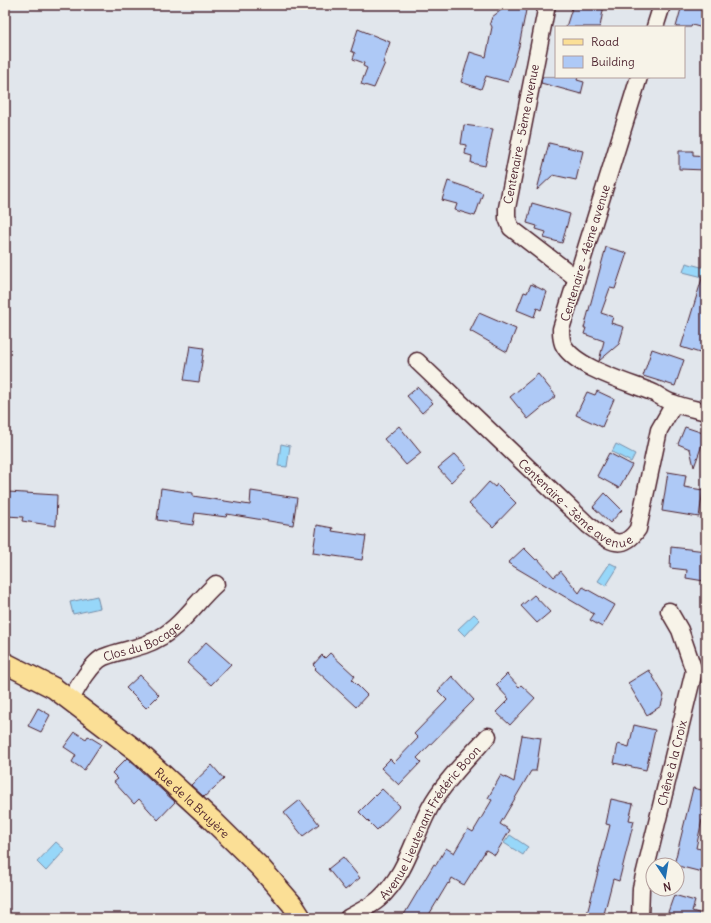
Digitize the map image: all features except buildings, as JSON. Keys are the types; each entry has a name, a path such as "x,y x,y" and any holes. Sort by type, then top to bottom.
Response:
{"main road":[{"name":"Rue de la Bruyère","path":"5,663 54,688 137,751 211,819 260,867 301,918"},
{"name":"Rue de la Bruyère","path":"5,671 70,700"}],"street":[{"name":"Centenaire - 5ème avenue","path":"547,5 506,218 511,228 576,278"},
{"path":"655,26 662,5"},
{"name":"Centenaire - 4ème avenue","path":"639,78 561,329 563,344 571,354 590,366 620,381 653,393 674,404 706,412"},
{"name":"Centenaire - 3ème avenue","path":"417,361 588,525 606,539 618,543 631,539 638,529 659,430 674,404"},
{"name":"Clos du Bocage","path":"70,700 79,683 102,657 140,647 162,637 182,620 198,600 216,584"},
{"name":"Chêne à la Croix","path":"640,918 641,888 694,671 680,630 669,612"},
{"name":"Avenue Lieutenant Frédéric Boon","path":"348,918 378,900 394,883 404,865 421,824 434,801 488,736"},
{"path":"301,918 310,918"}],"water":[{"path":"686,263 705,268 703,277 683,272"},
{"path":"281,444 290,446 287,467 278,466"},
{"path":"616,444 635,454 631,462 612,452"},
{"path":"610,563 618,567 606,586 598,581"},
{"path":"97,596 100,608 73,614 70,602"},
{"path":"474,614 480,620 465,636 458,629"},
{"path":"510,835 528,847 523,855 504,843"},
{"path":"56,842 65,850 46,871 37,862"}]}
